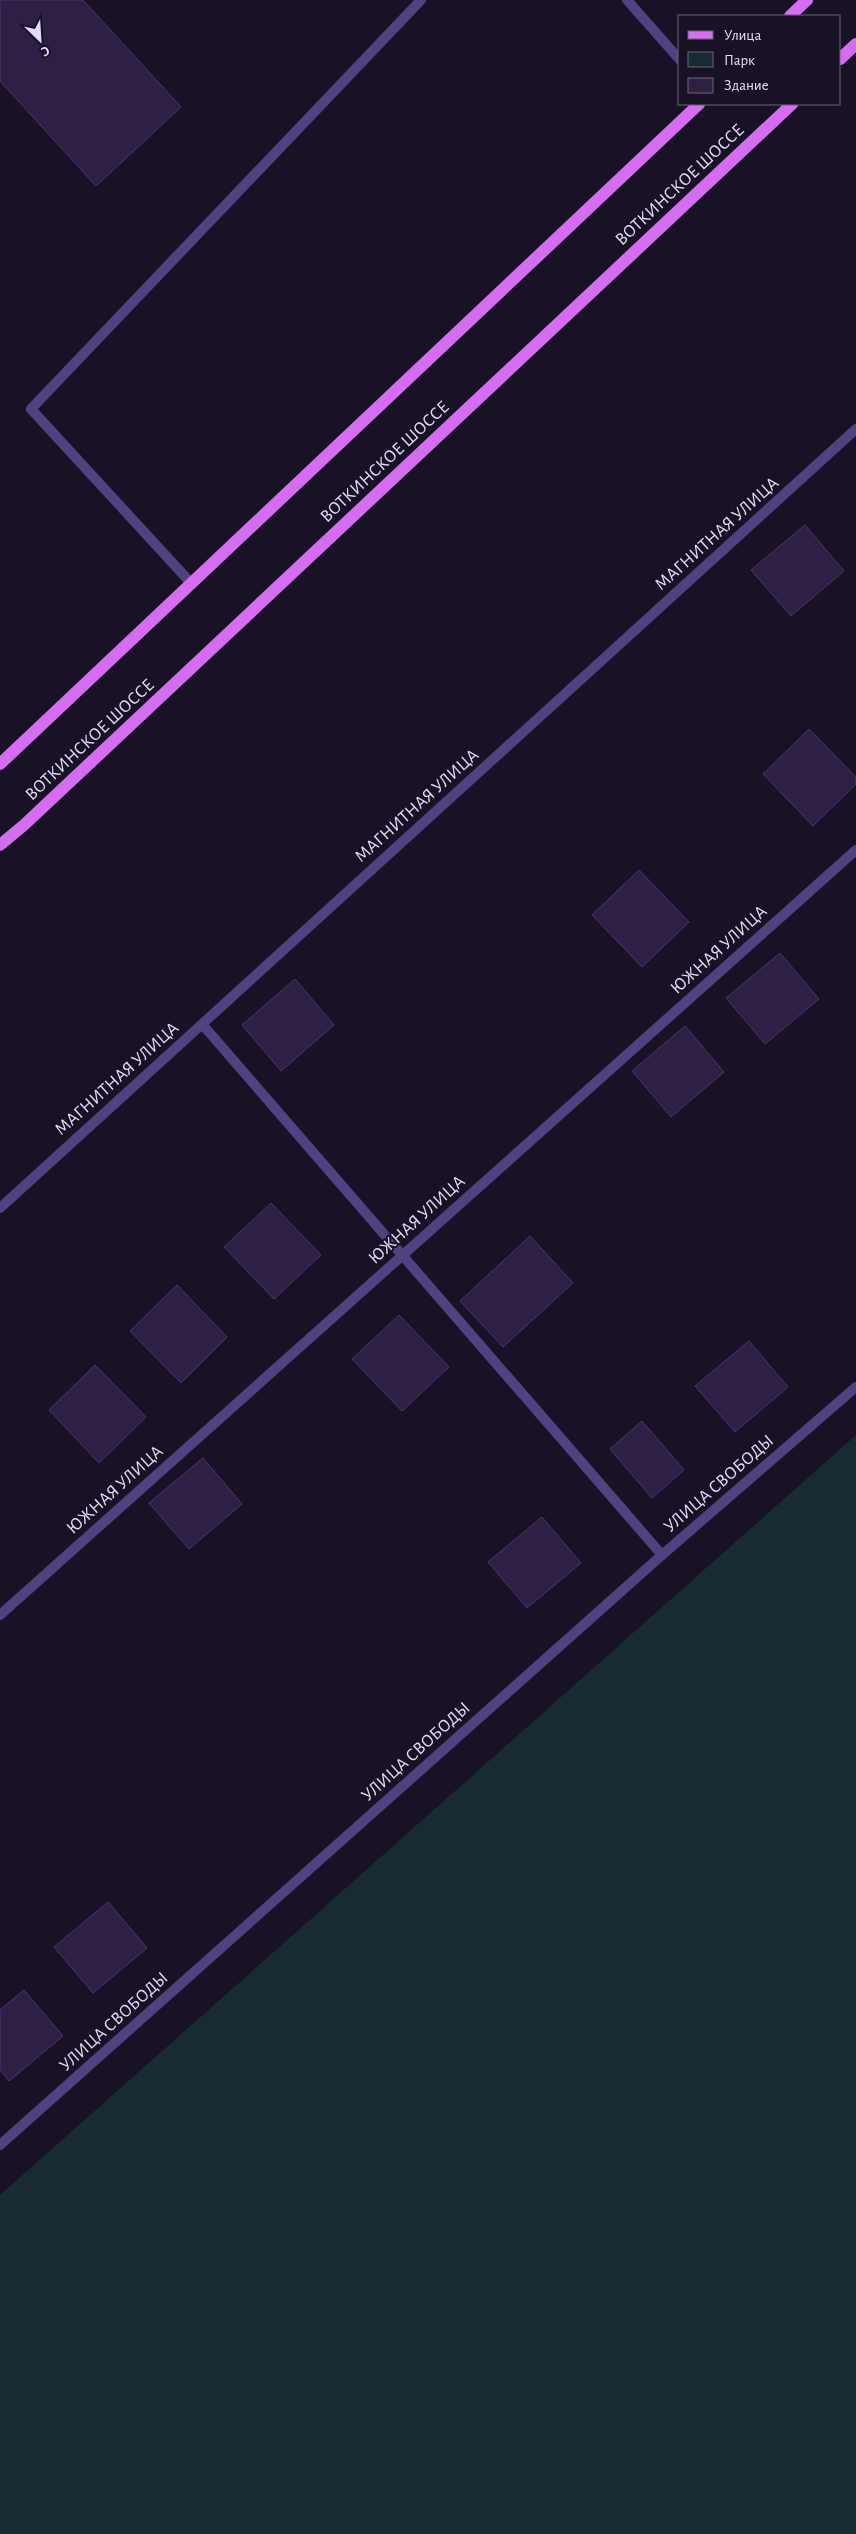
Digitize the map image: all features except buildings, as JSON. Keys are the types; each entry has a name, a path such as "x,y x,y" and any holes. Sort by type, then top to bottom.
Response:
{"main road":[{"path":"791,15 807,0"},
{"path":"841,58 856,44"},
{"path":"0,764 698,105"},
{"name":"ВОТКИНСКОЕ ШОССЕ","path":"0,845 32,818 791,105"}],"street":[{"path":"191,583 30,409 422,0"},
{"path":"627,0 678,58"},
{"name":"МАГНИТНАЯ УЛИЦА","path":"0,1208 856,429"},
{"name":"ЮЖНАЯ УЛИЦА","path":"0,1614 856,850"},
{"path":"202,1024 662,1555"},
{"name":"УЛИЦА СВОБОДЫ","path":"0,2145 662,1555 856,1387"}],"green space":[{"path":"856,1435 856,2534 0,2534 0,2195"}]}
